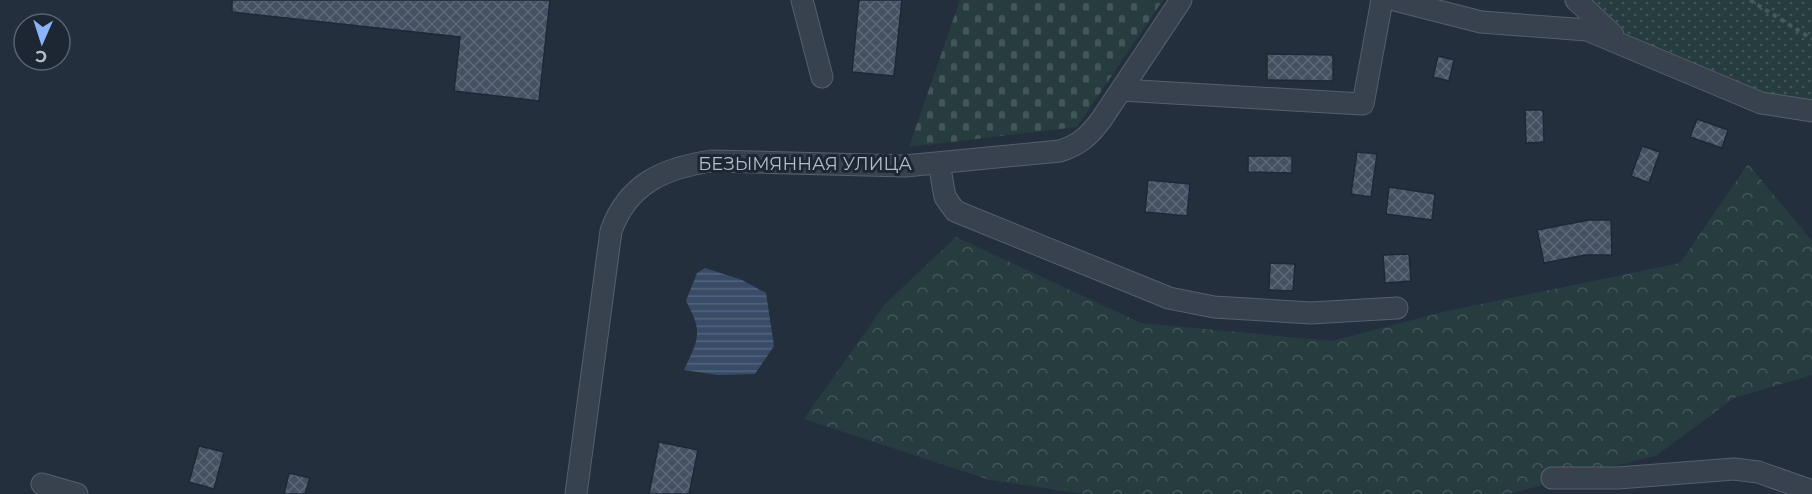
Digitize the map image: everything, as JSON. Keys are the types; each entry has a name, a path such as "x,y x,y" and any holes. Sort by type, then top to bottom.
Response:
{"street":[{"path":"802,0 822,77"},
{"name":"БЕЗЫМЯННАЯ УЛИЦА","path":"576,494 611,231 625,201 661,174 686,165 711,161 905,166 1052,152 1076,146 1089,136 1181,0"},
{"path":"1121,90 1363,104 1382,0"},
{"path":"1395,0 1481,22 1587,30 1761,103 1812,111"},
{"path":"1576,0 1622,43"},
{"path":"939,163 945,197 955,211 1170,298 1214,307 1311,313 1397,308"},
{"path":"1552,478 1618,478 1734,469 1758,472 1812,491"},
{"path":"42,484 77,494"}],"path":[{"path":"1750,0 1812,39"}],"green space":[{"path":"960,0 1163,0 1077,127 909,147"},
{"path":"1576,0 1812,0 1812,111 1622,43"},
{"path":"1748,164 1812,241 1812,375 1734,398 1657,455 1509,494 1084,494 990,480 804,419 885,304 956,237 1141,323 1332,341 1447,311 1680,263"}],"water":[{"path":"705,268 742,280 766,293 774,346 755,374 718,375 684,370 697,335 695,320 686,301 697,273"}],"building":[{"path":"232,0 550,0 539,101 454,91 460,37 232,12"},
{"path":"859,0 902,0 894,76 852,72"},
{"path":"1267,54 1333,55 1333,81 1267,80"},
{"path":"1438,56 1454,60 1449,81 1433,77"},
{"path":"1525,110 1543,110 1544,142 1526,143"},
{"path":"1697,119 1728,130 1722,148 1690,137"},
{"path":"1642,146 1660,152 1649,183 1631,176"},
{"path":"1357,152 1377,154 1371,197 1351,194"},
{"path":"1248,156 1292,156 1292,173 1248,172"},
{"path":"1148,180 1190,184 1187,216 1145,212"},
{"path":"1389,187 1435,194 1432,220 1386,214"},
{"path":"1589,220 1611,220 1612,255 1585,255 1544,263 1537,230"},
{"path":"1409,254 1411,281 1385,283 1383,255"},
{"path":"1270,263 1295,264 1293,291 1269,290"},
{"path":"659,442 698,450 689,494 649,494"},
{"path":"199,446 224,452 214,489 189,482"},
{"path":"289,473 310,478 305,494 284,494"}]}
